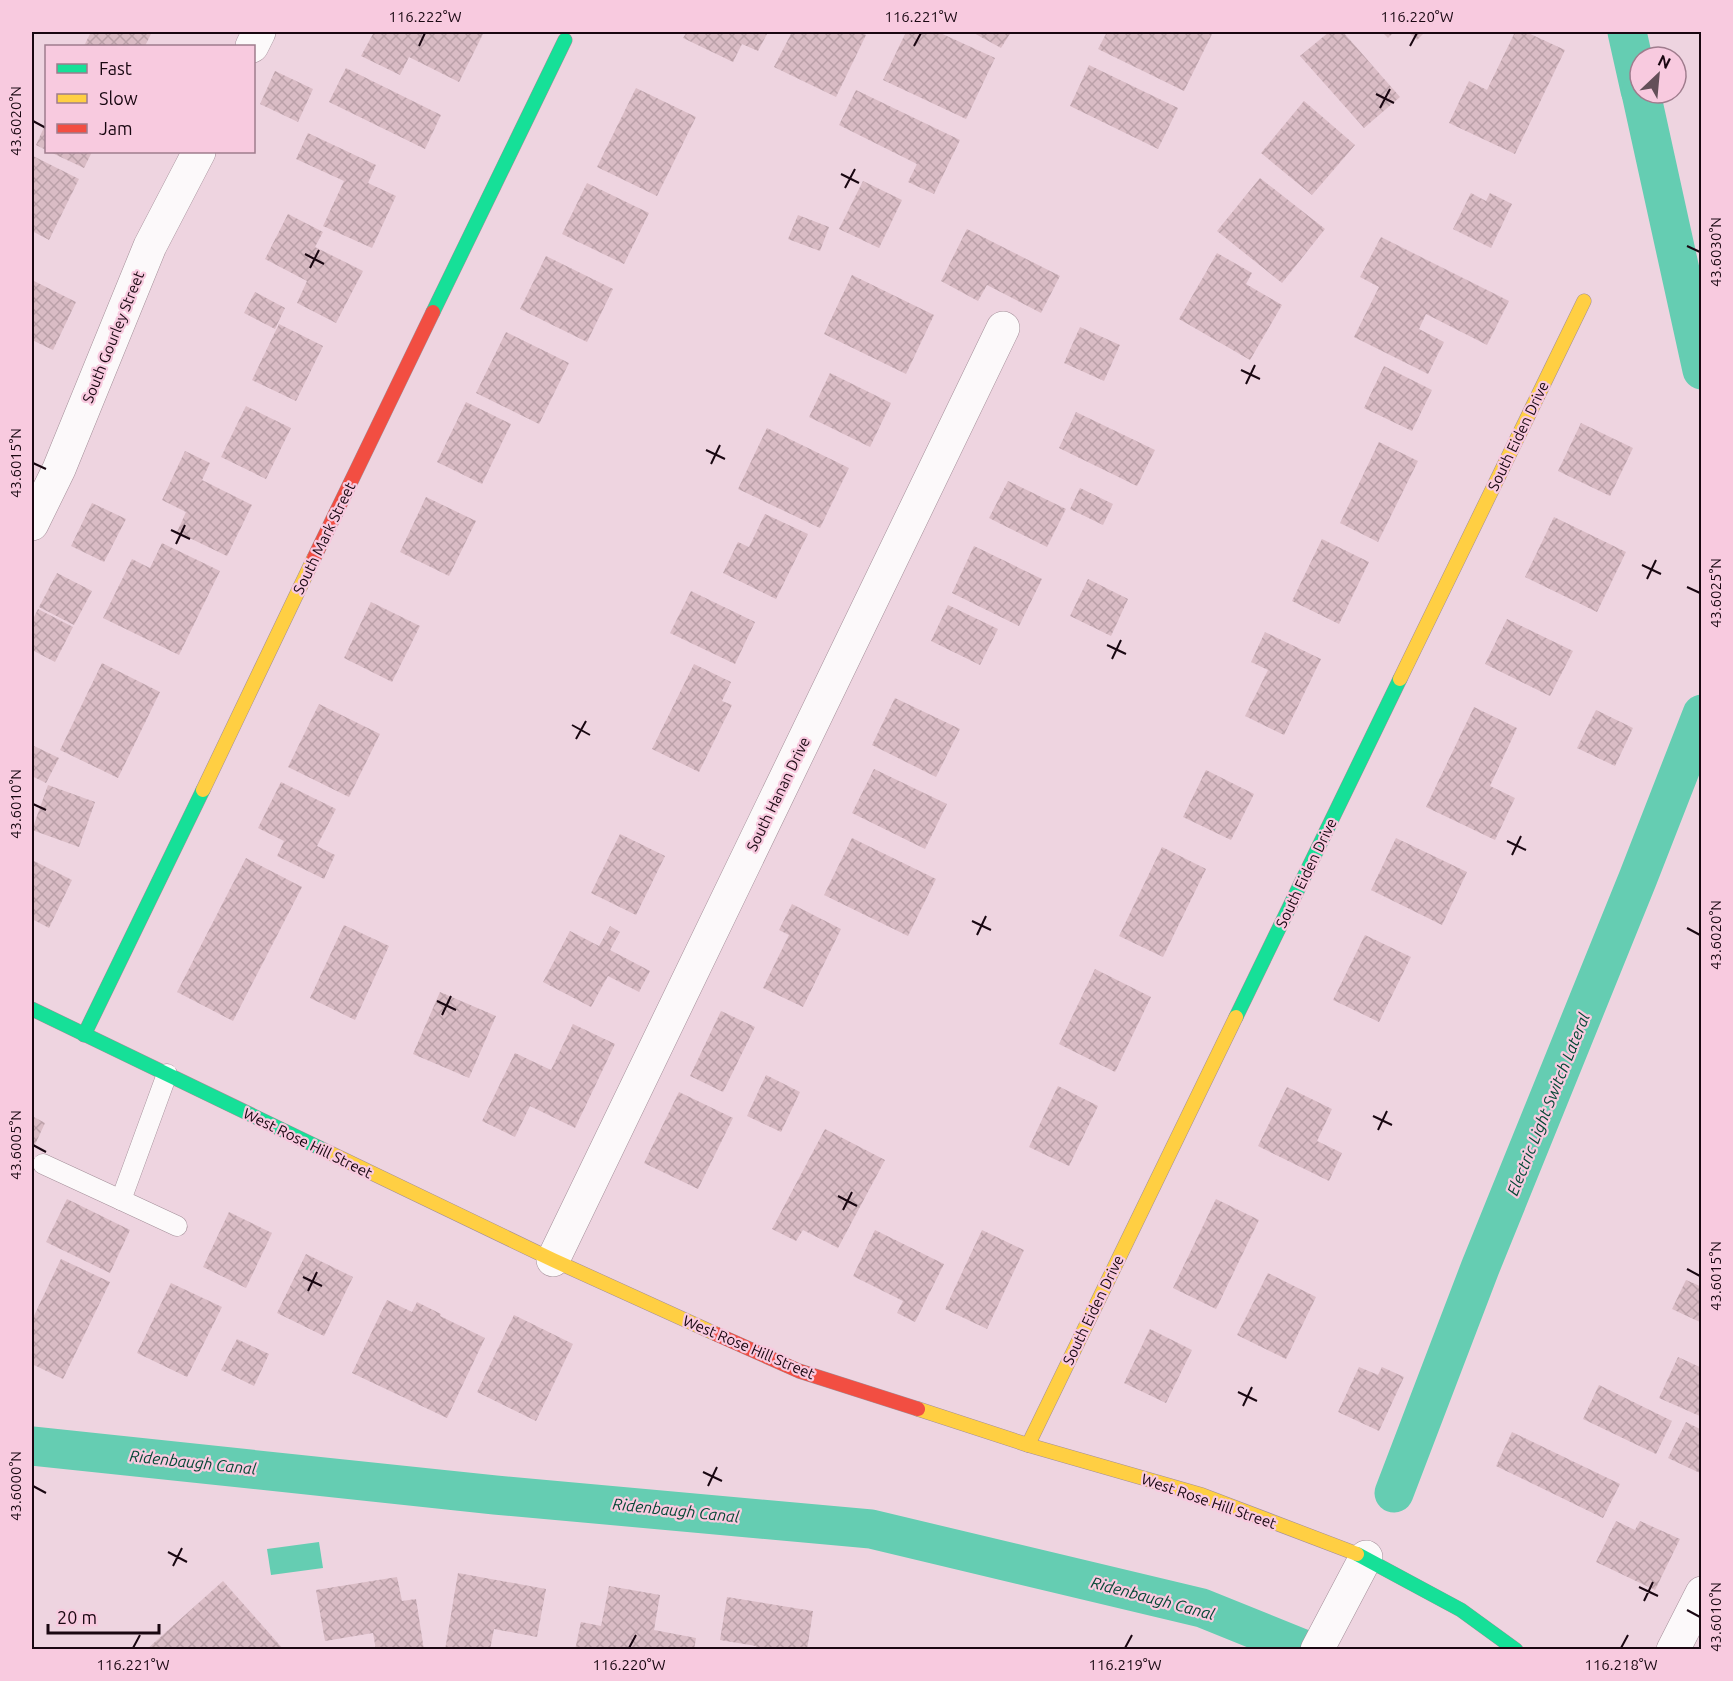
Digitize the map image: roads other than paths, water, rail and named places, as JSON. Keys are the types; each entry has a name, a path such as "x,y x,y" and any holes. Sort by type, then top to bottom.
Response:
{"street":[{"name":"South Mark Street","path":"84,1035 565,40"},
{"name":"South Gourley Street","path":"32,524 59,468 150,246 198,153"},
{"name":"South Eiden Drive","path":"1028,1445 1584,301"},
{"name":"South Hanan Drive","path":"553,1260 1003,328"},
{"name":"West Rose Hill Street","path":"32,1010 553,1260 799,1371 1028,1445 1202,1495 1366,1557 1461,1610 1516,1650"},
{"path":"1317,1650 1366,1557"},
{"path":"1673,1650 1701,1593"}],"lane":[{"path":"121,1200 166,1074"},
{"path":"43,1164 177,1226"}],"waterway":[{"name":"Electric Light Switch Lateral","path":"1627,32 1630,45"},
{"name":"Electric Light Switch Lateral","path":"1644,105 1702,370"},
{"name":"Electric Light Switch Lateral","path":"1394,1493 1480,1268 1702,714"},
{"name":"Ridenbaugh Canal","path":"32,1446 495,1495 871,1529 1202,1608 1306,1650"}]}
